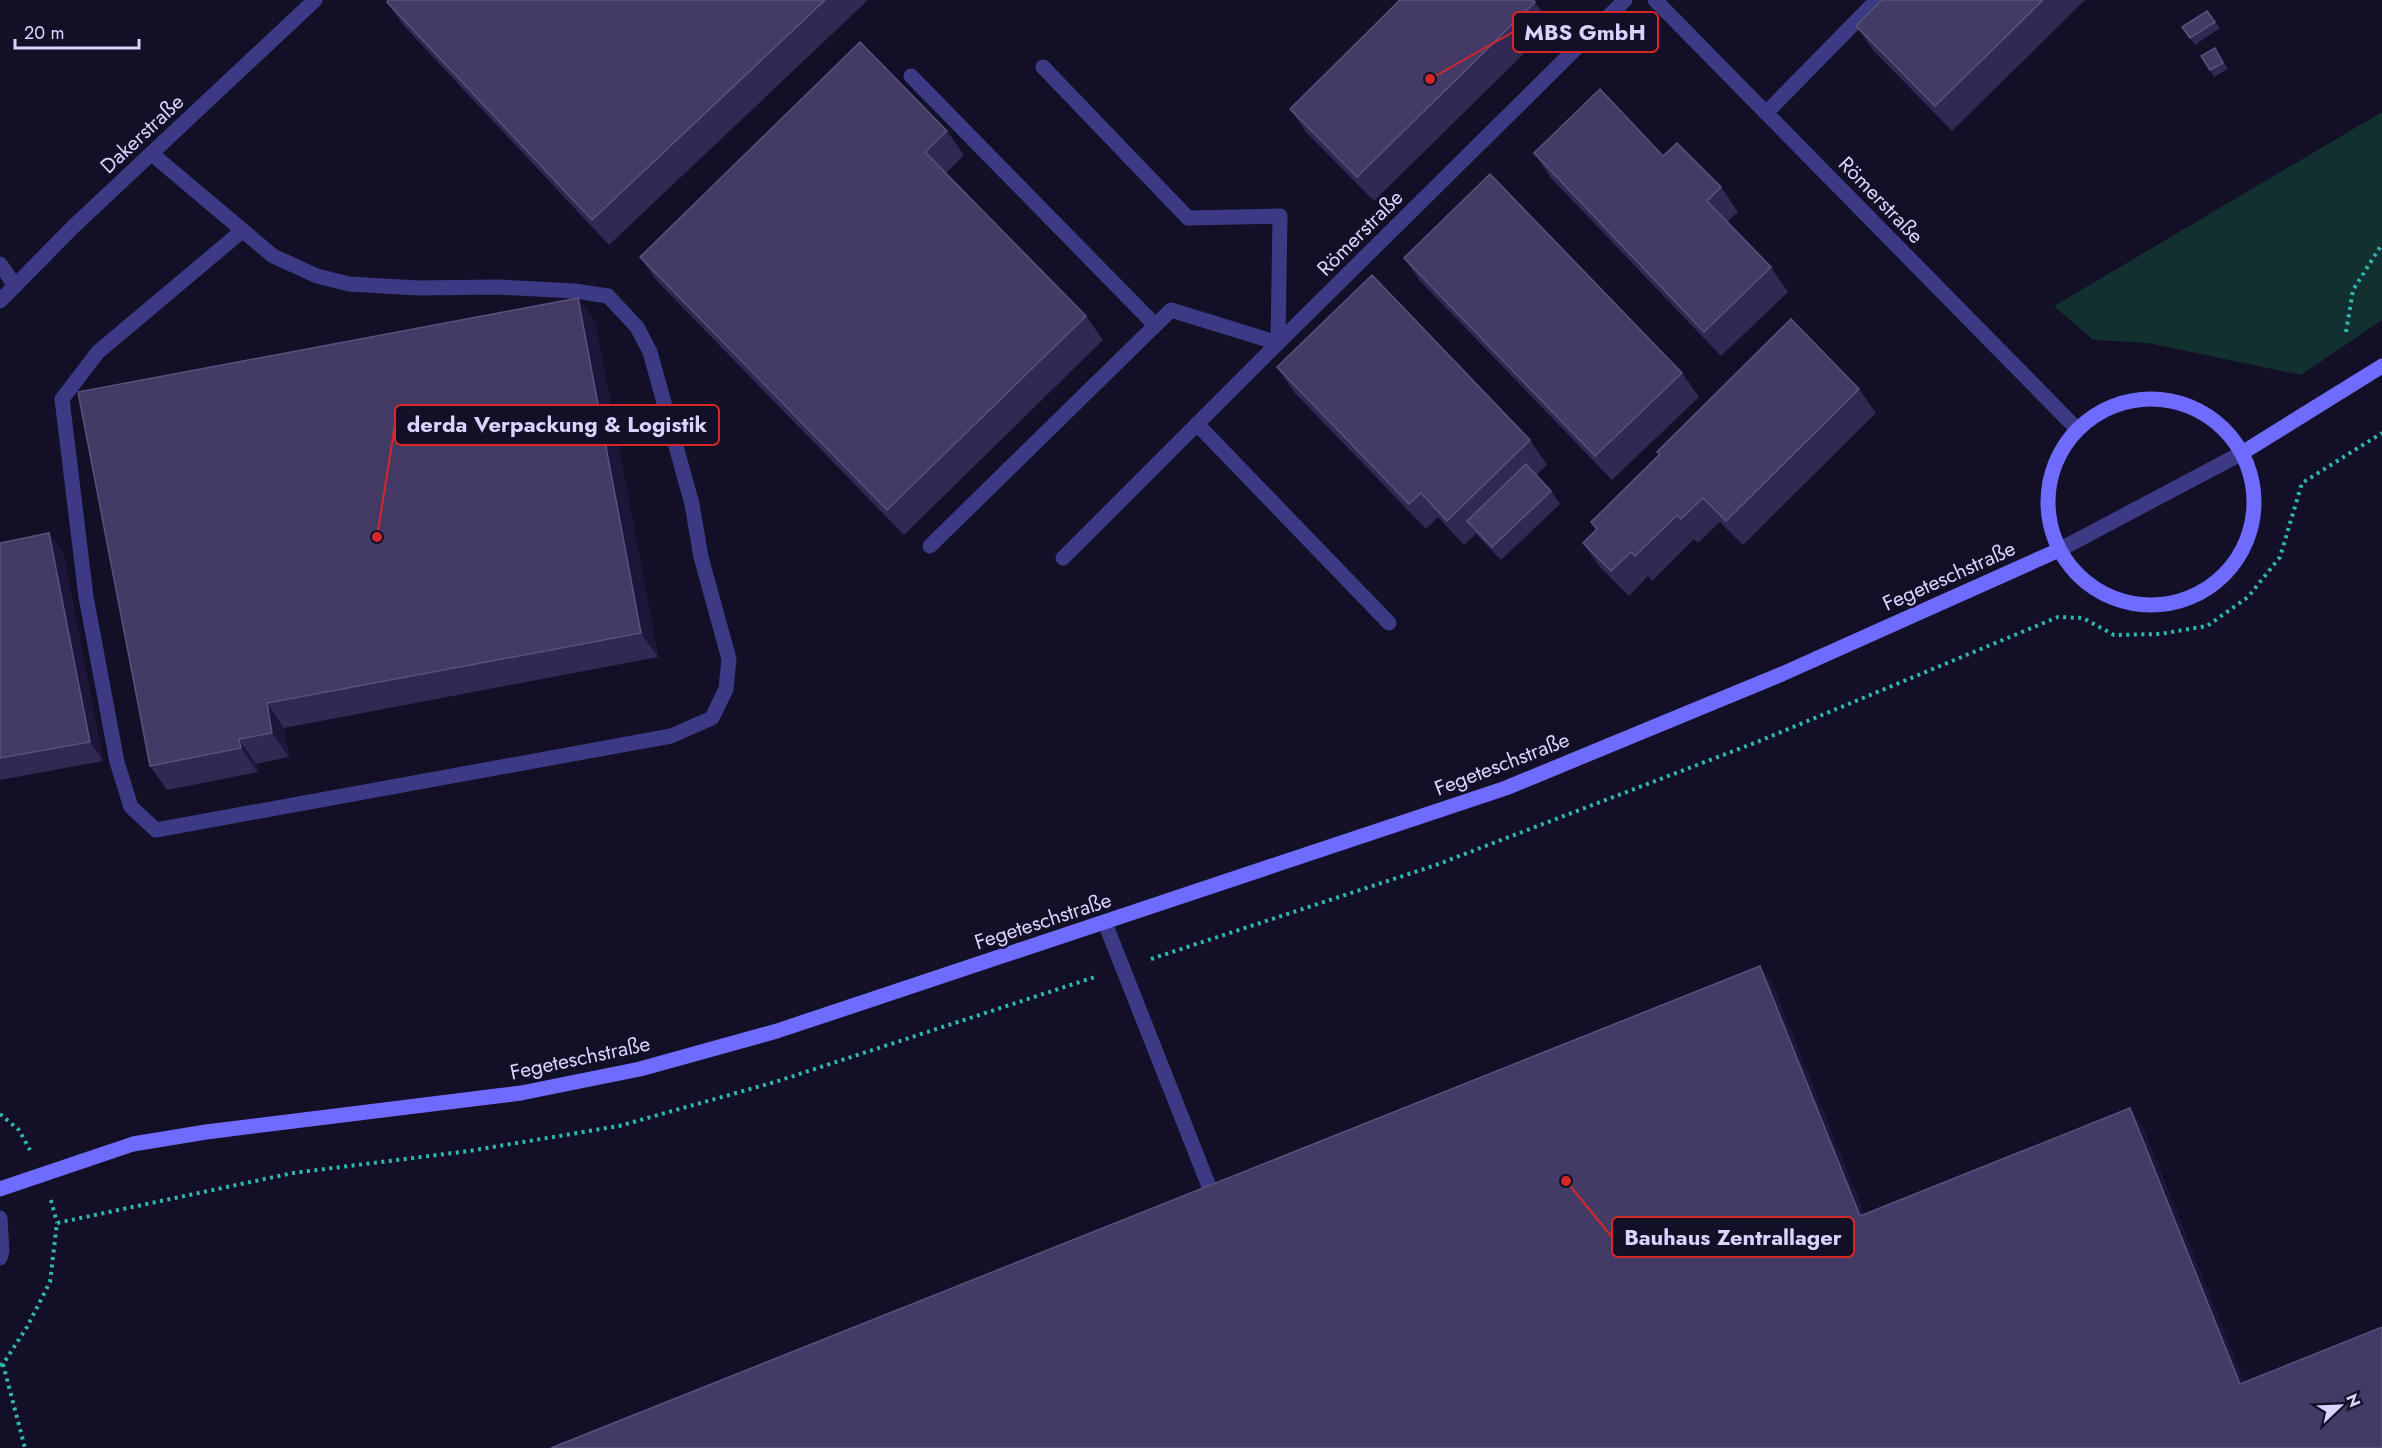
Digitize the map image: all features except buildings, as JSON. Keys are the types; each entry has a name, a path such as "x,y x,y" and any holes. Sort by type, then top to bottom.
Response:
{"main road":[{"path":"2242,453 2382,366"},
{"path":"2165,399 2196,408 2222,428 2242,453 2253,483 2253,516 2244,547 2225,574 2199,593 2169,604 2137,604 2106,595 2079,576 2059,550 2049,519 2048,487 2058,456 2077,429 2103,410 2133,400 2165,399"},
{"name":"Fegeteschstraße","path":"0,1189 133,1144 206,1132 521,1093 640,1069 777,1031 1506,788 1782,674 2059,550"}],"street":[{"name":"Dakerstraße","path":"0,301 74,226 315,0"},
{"name":"Römerstraße","path":"1063,558 1625,0"},
{"name":"Römerstraße","path":"1655,0 2077,429"},
{"path":"1766,113 1877,0"},
{"path":"930,546 1171,310 1278,343 1280,216 1188,218 1043,67"},
{"path":"911,76 1155,325"},
{"path":"152,154 273,256 317,276 349,284 418,288 498,287 574,291 608,296 637,327 650,352 692,504 702,557 729,659 726,689 712,718 670,736 156,830 131,807 117,762 86,597 62,399 98,352 242,231"},
{"path":"0,264 15,286"},
{"path":"1197,424 1389,623"},
{"path":"2059,550 2242,453"},
{"path":"1105,923 1214,1199"},
{"path":"0,1218 2,1251 0,1258"}],"path":[{"path":"2346,332 2353,290 2382,244"},
{"path":"0,1365 3,1364 25,1448"}],"green space":[{"path":"2382,112 2382,320 2301,375 2148,343 2093,340 2054,306"}],"place":[{"name":"MBS GmbH","path":"1430,79"},
{"name":"derda Verpackung & Logistik","path":"377,537"},
{"name":"Bauhaus Zentrallager","path":"1566,1181"}]}
